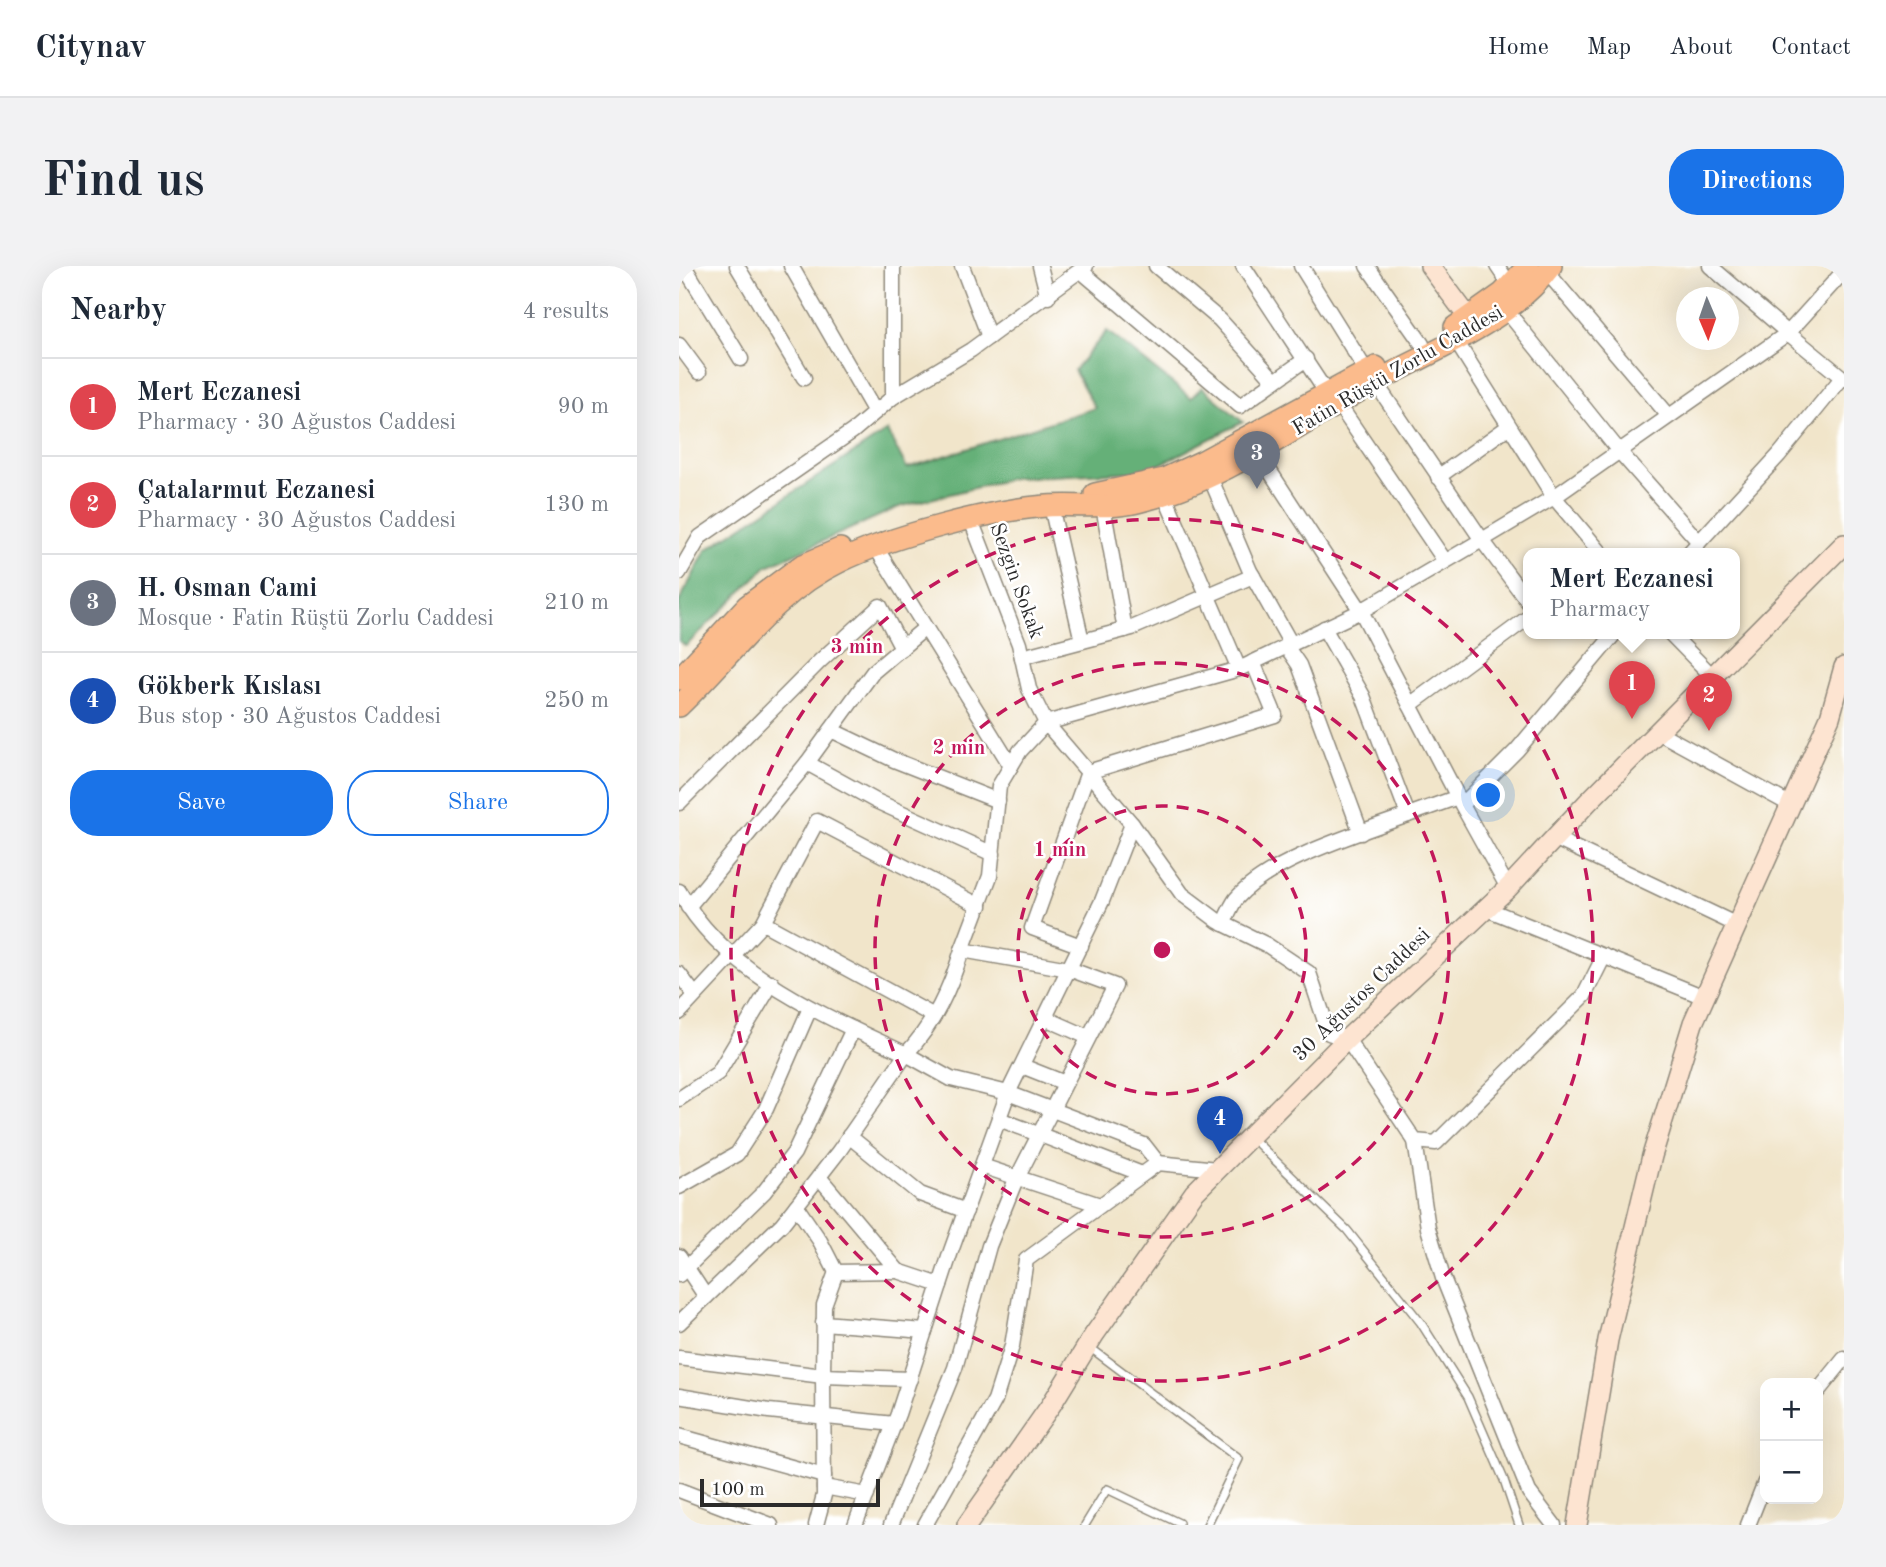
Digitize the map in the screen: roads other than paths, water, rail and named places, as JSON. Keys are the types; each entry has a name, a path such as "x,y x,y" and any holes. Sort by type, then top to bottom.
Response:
{"main road":[{"path":"1430,266 1468,317"},
{"name":"Fatin Rüştü Zorlu Caddesi","path":"1371,377 1457,341 1506,310 1534,288 1542,268"},
{"name":"Fatin Rüştü Zorlu Caddesi","path":"679,679 747,606 813,560 875,533 1009,498 1107,493 1164,479 1333,399 1468,317 1510,285 1542,268"},
{"name":"Fatin Rüştü Zorlu Caddesi","path":"679,706 718,670 771,609 836,563 875,546 1020,509 1135,503 1164,494 1210,477 1258,453 1333,399"},
{"name":"30 Ağustos Caddesi","path":"967,1525 1194,1193 1249,1135 1508,888 1844,544"},
{"path":"1577,1525 1608,1340 1652,1156 1693,1023 1791,804 1838,709 1844,667"}],"street":[{"path":"684,266 741,359"},
{"path":"737,266 804,378"},
{"path":"791,266 875,412"},
{"path":"893,266 893,397"},
{"path":"962,266 989,337"},
{"path":"1040,266 1048,297"},
{"path":"1156,266 1220,320 1276,381"},
{"path":"1243,266 1445,561"},
{"path":"1301,266 1438,477 1523,595"},
{"path":"1367,266 1422,344"},
{"path":"1497,266 1510,285"},
{"path":"1506,310 1694,547 1779,455 1842,379 1710,266"},
{"path":"679,1322 782,1224 849,1136 906,1054 926,1032 952,984 980,905 993,854 999,786 1020,751 1046,723 1239,669 1361,611 1554,497 1788,333 1844,273 1830,266"},
{"path":"679,573 700,537 853,431 893,397 989,337 1048,297 1084,268 1240,407 1306,359"},
{"path":"1542,268 1669,416"},
{"path":"1457,341 1508,427 1554,497 1597,548"},
{"path":"679,345 699,372"},
{"path":"1438,477 1508,427"},
{"path":"1258,453 1361,611 1508,888"},
{"path":"1210,477 1253,576 1299,665 1361,832"},
{"path":"1164,494 1239,669"},
{"path":"1051,506 1082,641"},
{"path":"1103,506 1125,630"},
{"name":"Sezgin Sokak","path":"971,520 1022,657 1029,689 1046,723 1132,824 1182,894 1223,924 1267,945 1309,973 1329,1033 1347,1040"},
{"path":"875,546 1011,766"},
{"path":"1022,657 1125,630 1253,576"},
{"path":"679,803 820,661 880,606 902,648"},
{"path":"1410,705 1523,621"},
{"path":"688,907 807,763 873,673 925,628"},
{"path":"1324,628 1363,696 1408,815"},
{"path":"1223,924 1236,899 1273,871 1361,832 1408,815 1460,801 1517,750 1610,639"},
{"path":"1676,639 1713,677"},
{"path":"1081,946 1032,928 1088,772 1275,715 1253,662"},
{"path":"831,730 894,760 998,801"},
{"path":"1658,732 1791,804"},
{"path":"807,763 876,800 993,854"},
{"path":"679,1013 732,953 763,923 817,821 980,905"},
{"path":"855,1525 910,1379 1008,1093 1103,901 1132,824"},
{"path":"1554,838 1737,925"},
{"path":"679,891 693,916 732,953 810,1009 906,1054 951,1079 1008,1093 1144,1144 1158,1163"},
{"path":"1486,909 1705,997"},
{"path":"763,923 934,1016"},
{"path":"891,1525 955,1368 989,1246 1017,1178 1115,986 1069,969 962,950"},
{"path":"1415,1141 1436,1143 1584,996 1604,956"},
{"path":"679,974 695,995"},
{"path":"679,1098 718,1073 772,983"},
{"path":"679,1187 737,1154 766,1109 810,1009"},
{"path":"1045,1018 1088,1037"},
{"path":"706,1297 681,1266 764,1192 794,1153 853,1029"},
{"path":"1347,1040 1415,1141 1428,1228 1443,1278 1529,1492 1554,1525"},
{"path":"1022,1066 1065,1083"},
{"path":"999,1119 1142,1174"},
{"path":"849,1136 920,1194 966,1211"},
{"path":"925,1525 995,1400 1012,1346 1025,1260 1158,1163 1217,1169"},
{"path":"982,1166 1100,1205"},
{"path":"819,1177 898,1271"},
{"path":"796,1206 820,1241 836,1272 824,1305 824,1481 816,1525"},
{"path":"836,1272 898,1271 940,1285"},
{"path":"823,1323 925,1331"},
{"path":"679,1358 823,1376 910,1379"},
{"path":"1823,1385 1844,1359"},
{"path":"679,1396 894,1424"},
{"path":"679,1436 867,1495"},
{"path":"679,1490 771,1525"},
{"path":"1748,1525 1760,1495"}],"lane":[{"path":"1249,1135 1347,1230 1422,1323 1468,1397 1504,1480 1519,1525"},
{"path":"1087,1346 1239,1459 1207,1525"},
{"path":"1085,1525 1107,1489 1180,1524"}],"place":[{"name":"H. Osman Cami","path":"1257,489"},
{"name":"Mert Eczanesi","path":"1632,719"},
{"name":"Çatalarmut Eczanesi","path":"1709,731"},
{"name":"Gökberk Kıslası","path":"1220,1154"}]}
